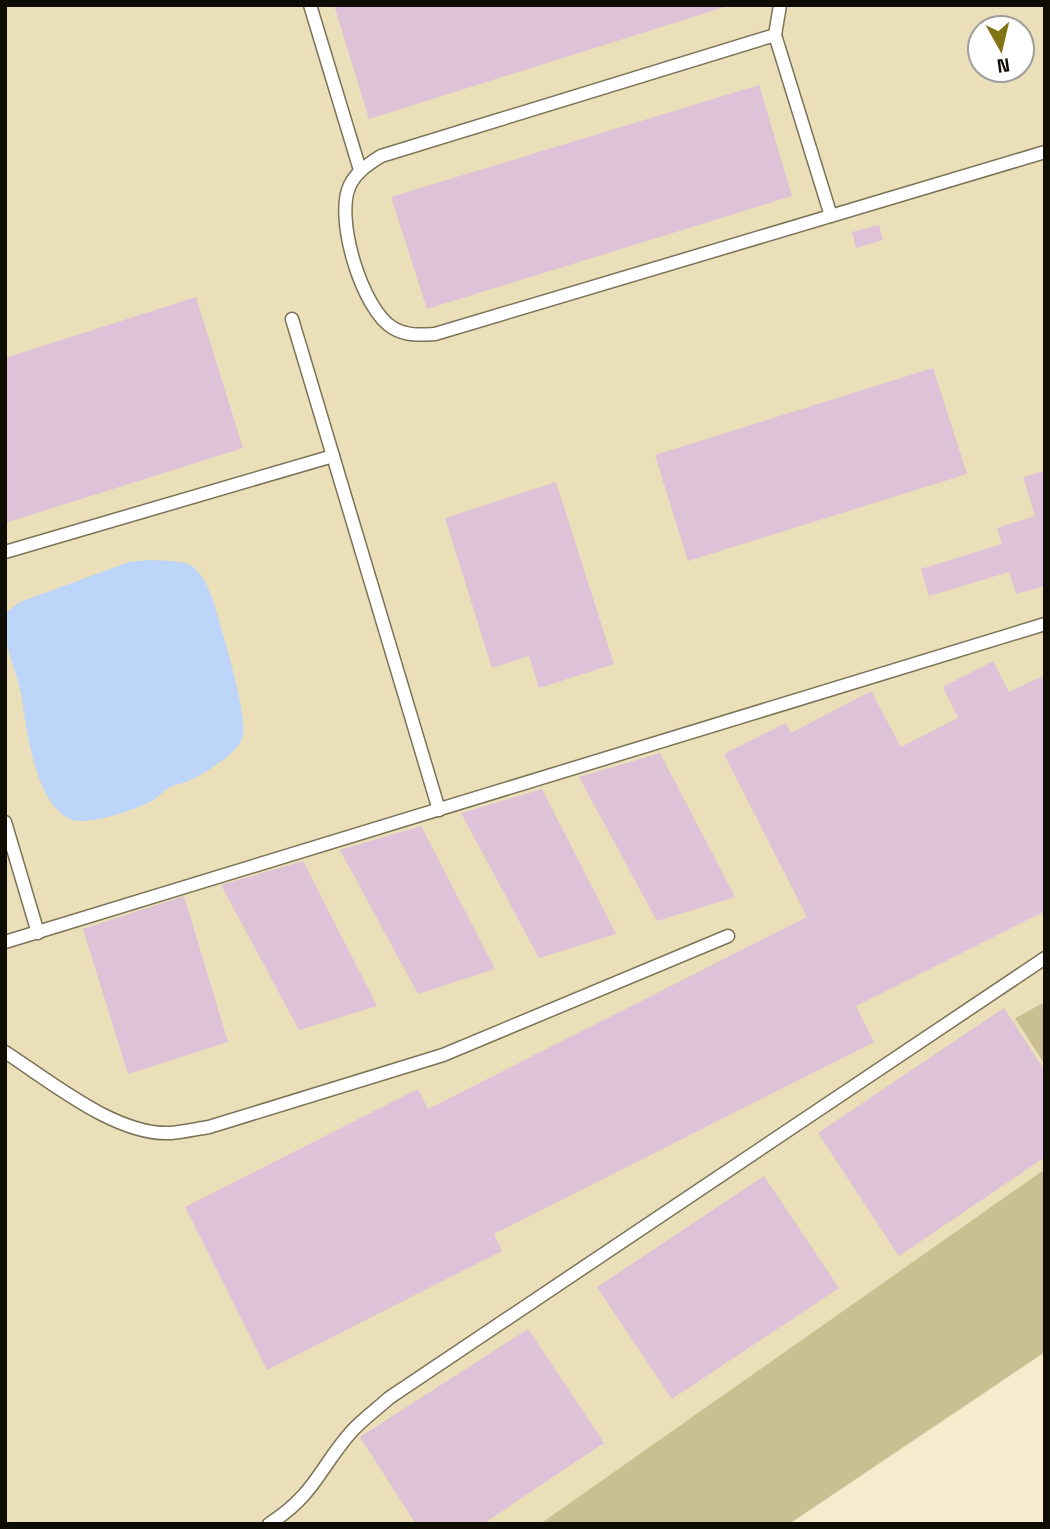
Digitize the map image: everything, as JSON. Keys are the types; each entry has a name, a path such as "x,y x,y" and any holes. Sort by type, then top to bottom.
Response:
{"lane":[{"path":"310,5 360,170"},
{"path":"780,5 775,35 831,216"},
{"path":"775,35 382,156 360,170 349,186 345,207 347,230 363,289 375,311 391,327 410,335 435,334 1045,152"},
{"path":"292,319 439,810"},
{"path":"5,552 333,456"},
{"path":"5,942 1045,624"},
{"path":"5,821 38,933"},
{"path":"5,1052 114,1120 134,1128 169,1133 209,1127 443,1055 728,936"},
{"path":"269,1524 293,1509 319,1480 352,1431 389,1398 1045,958"}],"shaded area":[{"path":"5,5 1045,5 1045,1002 1015,1018 1045,1065 1045,1169 540,1524 5,1524"},
{"path":"1045,1002 1045,1065 1015,1018"},
{"path":"1045,1169 1045,1352 789,1524 540,1524"}],"water":[{"path":"148,560 185,563 193,567 205,582 217,613 237,686 243,718 242,739 233,751 210,769 166,789 154,800 99,819 70,819 58,810 48,797 34,763 19,684 7,644 7,612 20,602 129,562"}],"building":[{"path":"334,5 728,5 728,6 369,119"},
{"path":"759,85 792,196 427,309 391,197"},
{"path":"879,225 883,240 856,248 852,232"},
{"path":"196,297 243,448 5,523 5,358"},
{"path":"933,368 967,474 688,561 655,455"},
{"path":"1045,471 1045,586 1016,594 1009,572 929,596 921,569 1002,544 997,528 1035,516 1023,477"},
{"path":"556,482 614,664 539,688 529,656 492,668 445,518"},
{"path":"993,661 1009,692 1045,675 1045,911 856,1006 874,1042 494,1234 502,1251 267,1370 185,1207 418,1089 428,1109 807,917 724,754 786,723 791,733 871,691 901,747 958,718 943,687"},
{"path":"660,753 735,897 657,921 579,777"},
{"path":"542,789 616,934 539,958 461,813"},
{"path":"421,826 495,969 418,994 340,850"},
{"path":"303,861 377,1006 299,1030 221,885"},
{"path":"184,896 228,1042 128,1074 83,929"},
{"path":"1004,1008 1045,1071 1045,1157 899,1256 818,1133"},
{"path":"764,1176 839,1288 672,1399 597,1287"},
{"path":"528,1329 604,1443 483,1524 416,1524 360,1437"}]}
